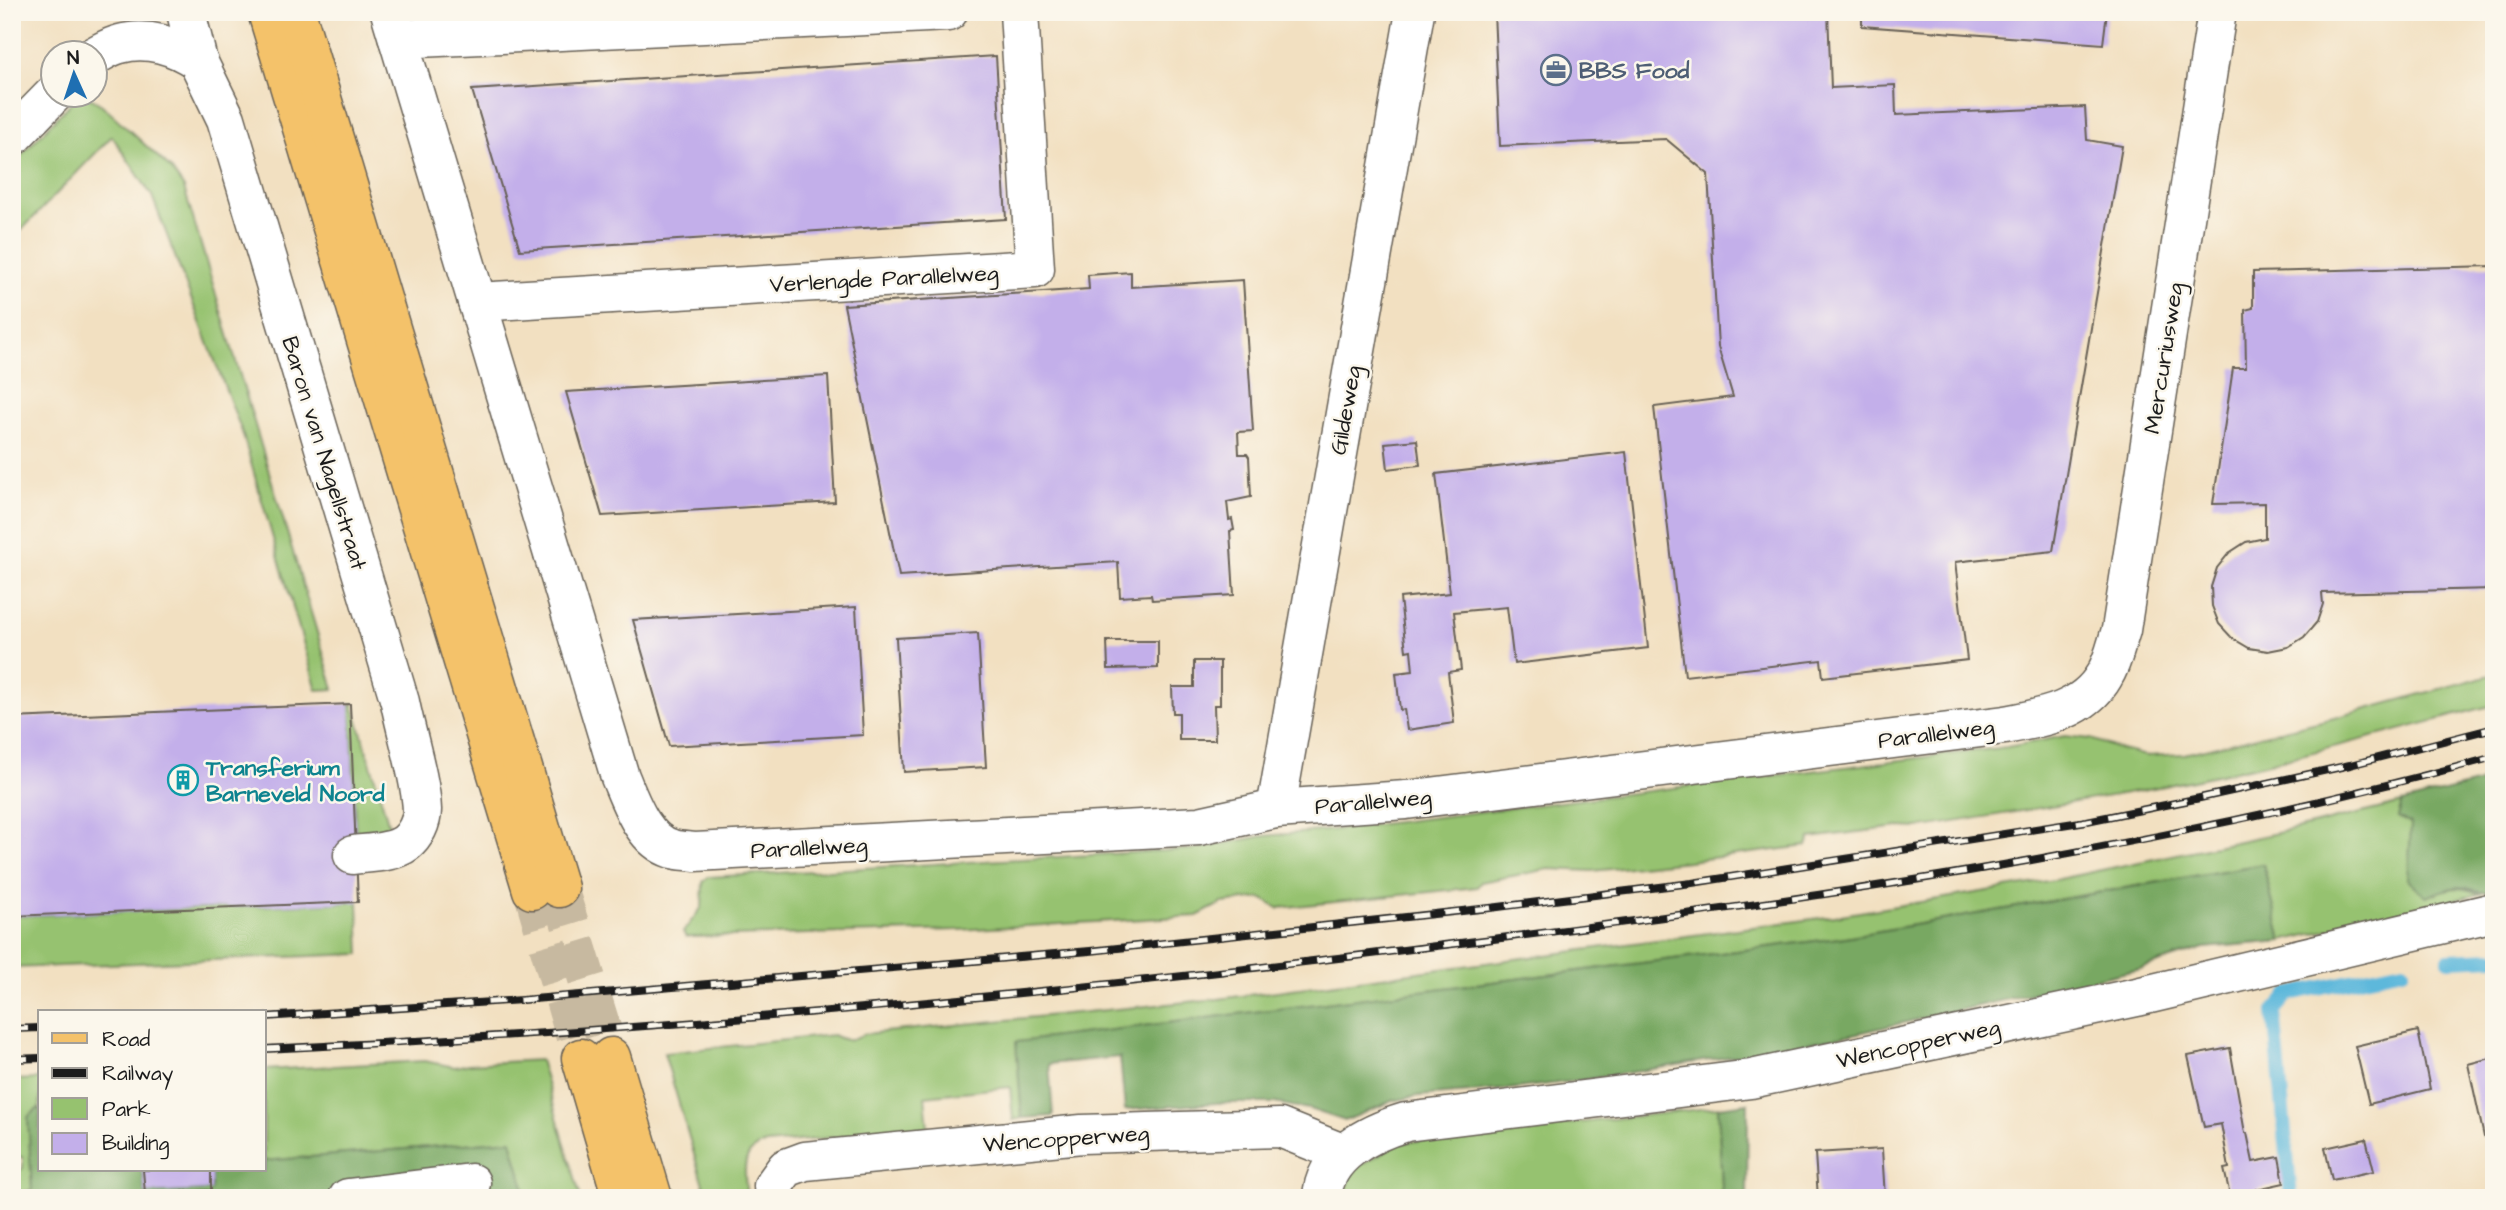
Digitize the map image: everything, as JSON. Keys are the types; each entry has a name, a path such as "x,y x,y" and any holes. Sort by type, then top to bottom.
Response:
{"main road":[{"path":"267,12 545,889 296,12"},
{"path":"622,1198 596,1058 653,1198"}],"street":[{"path":"101,38 115,12"},
{"name":"Baron van Nagellstraat","path":"186,12 198,61 226,119 400,702 416,776 422,811 416,832 404,845 382,852 353,855"},
{"path":"477,302 394,26 947,12"},
{"name":"Verlengde Parallelweg","path":"477,302 1035,269 1019,12"},
{"name":"Gildeweg","path":"1276,808 1415,12"},
{"name":"Mercuriusweg","path":"2088,695 2105,675 2121,630 2217,12"},
{"path":"108,48 120,43 152,41 184,52 198,61"},
{"path":"12,137 40,108"},
{"name":"Parallelweg","path":"477,302 620,777 635,811 653,840 673,850 730,851 1199,826 1276,808 1406,800 2005,725 2054,714 2074,706 2088,695"},
{"name":"Wencopperweg","path":"1322,1198 1323,1186 1342,1153 1381,1129 1406,1122 1751,1079 2137,997 2494,912"},
{"name":"Wencopperweg","path":"780,1183 805,1161 1082,1134 1280,1129 1342,1153"},
{"path":"348,1198 471,1183"}],"green space":[{"path":"66,108 105,108 171,169 184,188 334,689 317,690 242,432 152,196 112,136 12,240 12,165"},
{"path":"2494,674 2494,705 2321,750 2179,783 2067,803 1918,828 1899,827 1810,838 1807,846 1592,871 1549,869 1481,882 1477,887 1278,908 1261,898 1222,903 1197,916 958,930 693,937 686,937 683,932 702,907 703,882 708,877 1195,849 1263,836 1332,830 2007,747 2065,736 2091,739 2146,756 2184,754 2334,718"},
{"path":"350,704 353,704 391,832 356,842"},
{"path":"2494,779 2494,891 2483,892 2456,887 2426,897 2408,880 2411,824 2398,817 2402,803"},
{"path":"2402,803 2398,817 2412,824 2426,897 2453,888 2480,894 2282,941 2263,864 1839,938 1017,1042 1022,1118 1013,1120 1010,1087 925,1096 928,1128 767,1144 751,1151 745,1164 747,1198 707,1198 664,1053 833,1035 853,1039 864,1034 1218,999 1835,916 2054,880 2296,829"},
{"path":"2263,864 2282,941 2204,948 2140,969 1854,1034 1582,1080 1419,1096 1392,1101 1345,1121 1309,1109 1274,1103 1217,1103 1125,1110 1120,1057 1049,1064 1053,1116 1022,1118 1016,1042 1839,938"},
{"path":"358,902 360,954 12,968 12,916"},
{"path":"540,1060 581,1198 527,1198 510,1140 266,1161 266,1070 424,1061 455,1067"},
{"path":"38,1079 38,1109 28,1117 32,1191 12,1194 12,1175 23,1168 23,1158 12,1153 12,1080"},
{"path":"1748,1103 1747,1198 1720,1198 1722,1187 1718,1107"},
{"path":"1718,1107 1722,1187 1720,1198 1344,1198 1352,1170 1399,1143"},
{"path":"38,1109 38,1172 143,1172 145,1193 211,1190 211,1172 266,1172 266,1161 511,1140 527,1198 12,1198 12,1194 32,1191 28,1117"}],"building":[{"path":"1494,12 1828,12 1831,88 1895,85 1896,115 2085,107 2087,140 2122,146 2053,551 1955,562 1967,660 1823,677 1821,660 1685,676 1654,407 1733,397 1718,347 1708,174 1666,139 1500,146"},
{"path":"1862,12 2107,12 2103,44 1862,26"},
{"path":"996,56 1006,219 520,250 472,90"},
{"path":"2494,266 2494,589 2322,593 2323,604 2317,622 2304,637 2288,647 2268,651 2249,648 2232,638 2219,624 2212,606 2211,587 2217,568 2229,553 2246,542 2265,538 2265,503 2213,504 2233,368 2246,368 2245,310 2253,308 2253,272"},
{"path":"1131,272 1131,287 1243,280 1253,431 1238,432 1239,454 1247,454 1249,457 1251,497 1227,502 1229,520 1232,519 1234,530 1230,531 1234,595 1152,600 1151,595 1120,597 1118,562 899,576 844,305 1089,289 1088,275"},
{"path":"828,376 835,502 602,516 566,392"},
{"path":"1417,440 1420,465 1388,469 1385,443"},
{"path":"1626,452 1648,648 1514,664 1507,607 1454,612 1461,670 1448,672 1454,723 1407,730 1404,709 1400,710 1396,673 1413,671 1411,650 1406,651 1400,598 1450,593 1436,474"},
{"path":"856,607 863,735 669,746 633,620"},
{"path":"978,633 986,767 904,772 896,638"},
{"path":"1107,641 1158,641 1158,668 1108,669"},
{"path":"1194,661 1220,661 1220,705 1214,705 1215,740 1179,740 1179,713 1173,713 1172,687 1194,687"},
{"name":"Transferium Barneveld Noord","path":"350,704 358,902 12,916 12,718"},
{"path":"2418,1031 2430,1089 2369,1104 2355,1046"},
{"path":"2230,1048 2245,1133 2253,1162 2279,1157 2284,1183 2230,1195 2224,1169 2229,1168 2221,1124 2204,1127 2188,1056"},
{"path":"2491,1058 2494,1070 2494,1134 2484,1137 2468,1064"},
{"path":"2366,1139 2374,1171 2332,1180 2325,1148"},
{"path":"1882,1149 1885,1198 1818,1198 1815,1153"},
{"path":"143,1172 211,1172 211,1190 145,1193"}],"waterway":[{"path":"2449,960 2494,958"},
{"path":"2291,1198 2274,1011 2289,994 2403,970"}],"tunnel":[{"path":"559,888 611,1057"},
{"path":"532,890 581,1058"}],"railway":[{"path":"266,1017 522,1000 1090,951 1490,908 1692,883 2087,821 2350,765 2494,728"},
{"path":"266,1049 558,1032 998,995 1290,964 1703,912 1969,871 2101,847 2233,821 2494,757"},
{"path":"12,1029 38,1028"},
{"path":"12,1059 38,1058"}],"place":[{"name":"BBS Food","path":"1556,70"},
{"name":"Transferium Barneveld Noord","path":"183,780"}]}
